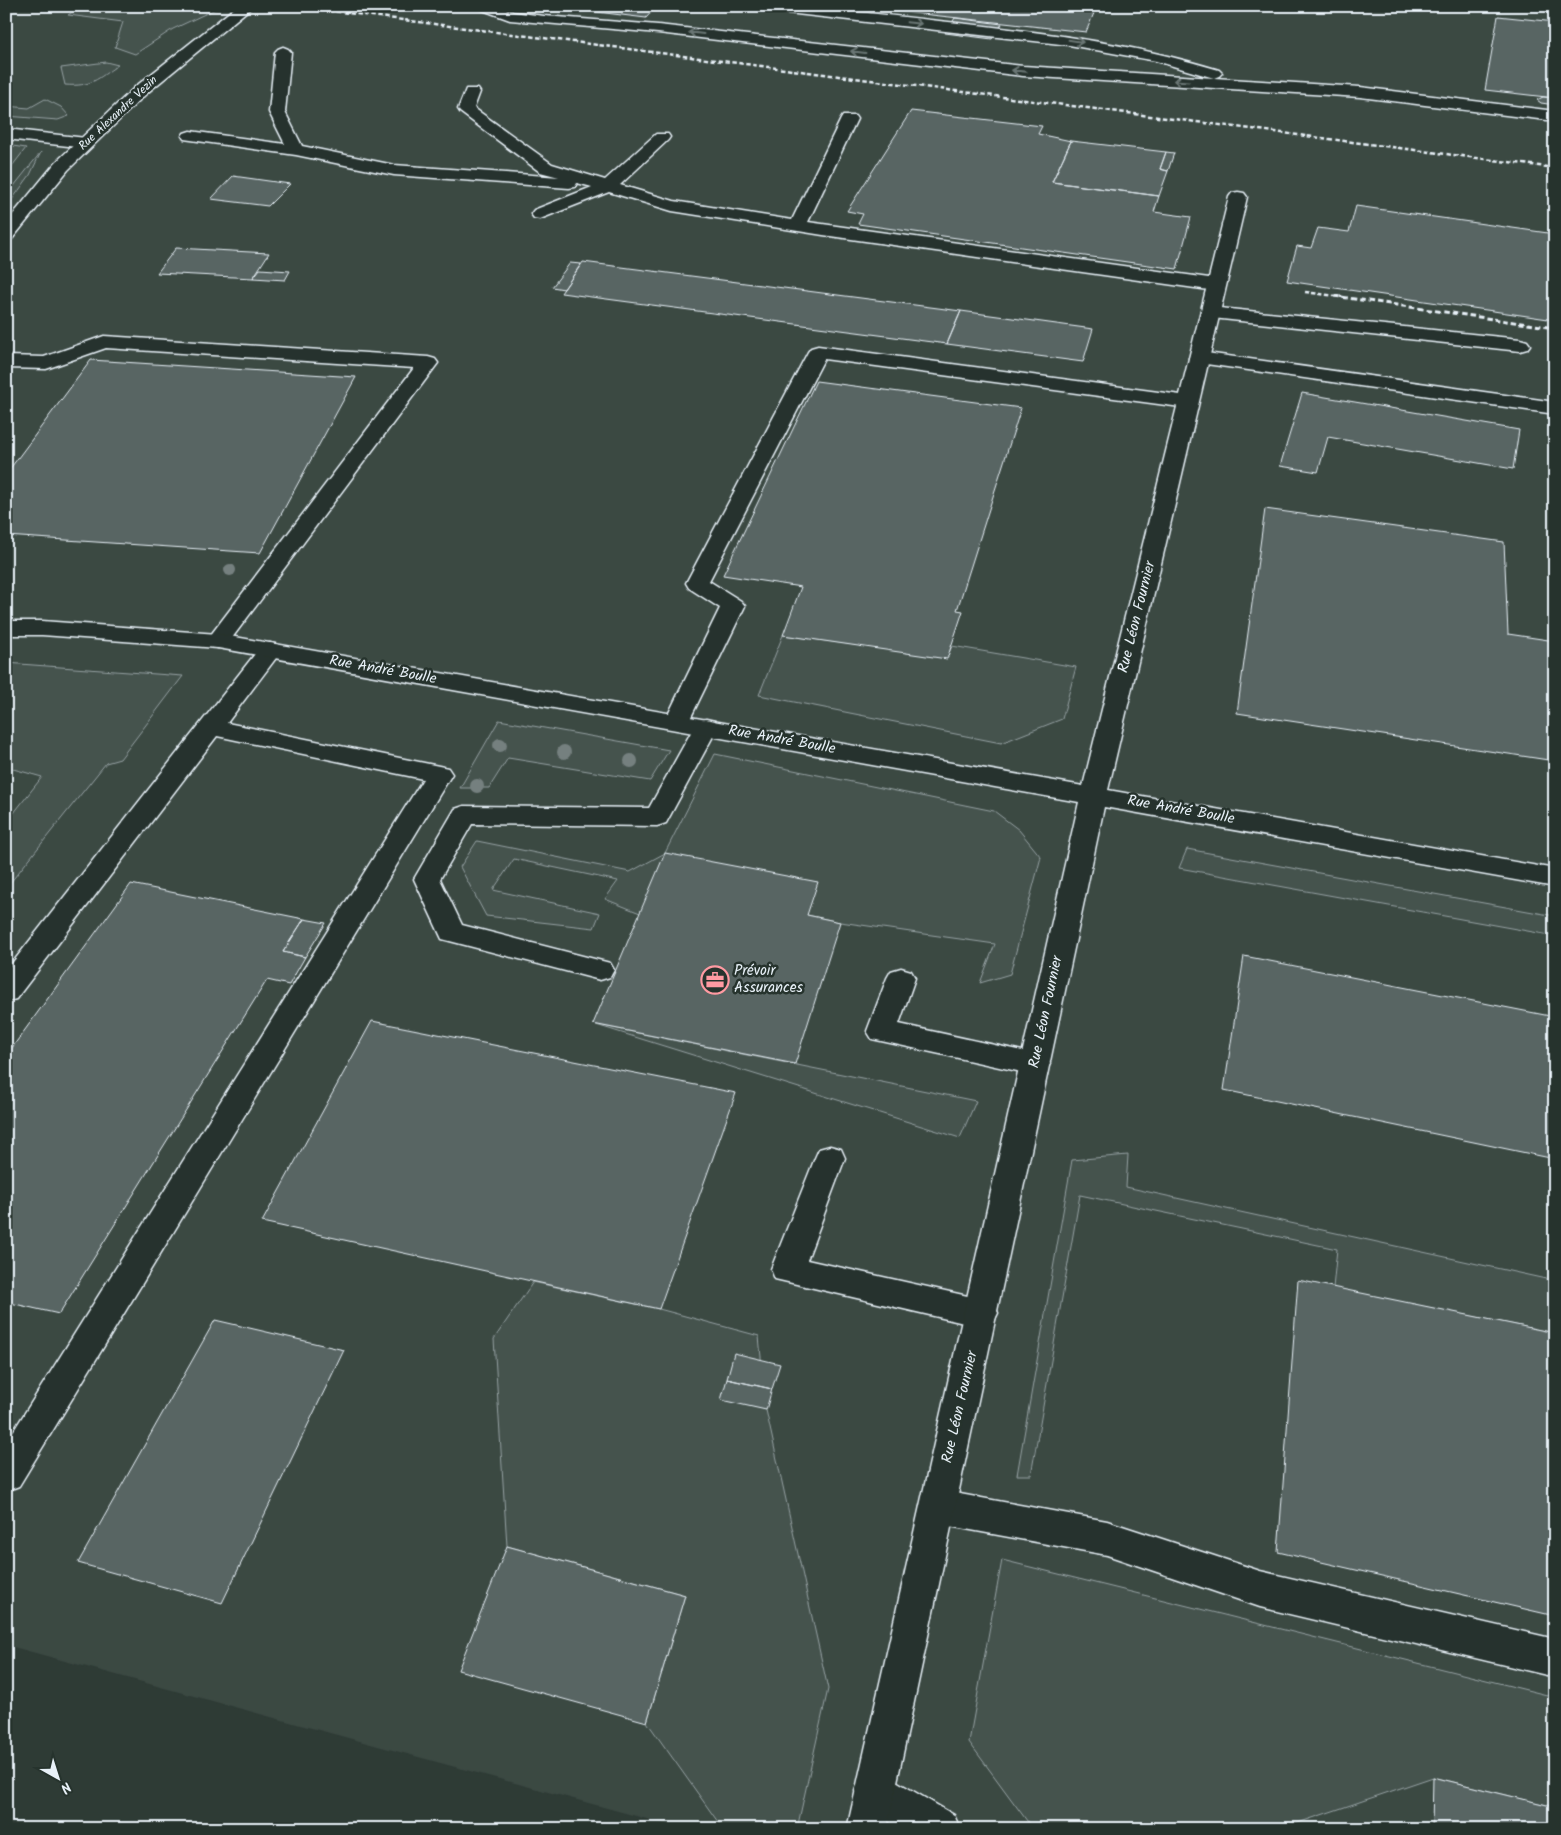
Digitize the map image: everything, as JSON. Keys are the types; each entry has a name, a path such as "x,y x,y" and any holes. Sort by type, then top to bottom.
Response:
{"street":[{"name":"Rue Alexandre Vezin","path":"6,235 62,166 141,90 246,6"},
{"path":"485,6 510,16 658,29 1023,71 1360,92 1555,116"},
{"path":"762,6 1069,40 1179,62 1248,85"},
{"path":"283,52 277,112 296,150"},
{"path":"472,92 466,109 546,168 672,206 798,226 1216,285"},
{"path":"798,226 849,119"},
{"path":"6,134 86,143"},
{"path":"190,136 296,150 394,170 608,187"},
{"path":"540,214 608,187 662,136"},
{"name":"Rue Léon Fournier","path":"867,1829 1094,795 1238,197"},
{"path":"1210,313 1520,345"},
{"path":"6,362 46,363 104,342 428,362 218,641"},
{"path":"677,721 733,606 697,583 818,352 1188,402"},
{"path":"1199,358 1555,408"},
{"name":"Rue André Boulle","path":"6,628 42,628 218,641 1555,878"},
{"path":"6,992 270,650"},
{"path":"6,1475 439,774 210,727"},
{"path":"600,970 452,932 427,879 464,815 658,817 706,727"},
{"path":"901,978 882,1031 1034,1064"},
{"path":"830,1158 787,1269 980,1313"},
{"path":"938,1507 1107,1538 1260,1589 1555,1658"},
{"path":"875,1791 940,1829"}],"shaded area":[{"path":"6,6 1555,6 1555,1829 684,1829 6,1645"},
{"path":"81,6 222,6 173,29 135,54 115,47 123,22 68,15"},
{"path":"106,62 118,65 94,81 82,85 65,85 61,68"},
{"path":"45,99 61,107 69,116 58,120 6,116 6,106 29,108"},
{"path":"6,145 26,148 6,174"},
{"path":"41,152 30,175 6,208 6,196"},
{"path":"783,635 947,658 952,646 1076,667 1062,719 1001,743 759,695"},
{"path":"6,663 183,676 120,759 106,763 6,888 6,823 42,777 6,767"},
{"path":"499,720 669,750 650,781 508,758 489,788 460,788"},
{"path":"715,754 994,811 1019,830 1041,857 1010,974 980,983 995,944 840,922 807,915 640,913 605,899 618,881 514,859 493,890 600,913 594,928 486,916 460,867 477,841 630,872 665,853"},
{"path":"1187,849 1555,916 1555,936 1179,868"},
{"path":"593,1024 976,1101 960,1138"},
{"path":"1128,1155 1126,1187 1555,1281 1555,1333 1333,1288 1337,1249 1080,1195 1031,1475 1017,1475 1072,1160"},
{"path":"533,1282 659,1309 759,1336 766,1410 828,1689 797,1829 723,1829 647,1722 685,1595 507,1546 494,1339"},
{"path":"1002,1560 1555,1697 1555,1807 1433,1777 1280,1829 1033,1829 969,1742"}],"building":[{"path":"579,6 656,7 646,18 589,11 591,10 577,8"},
{"path":"801,6 844,6 838,13 799,9"},
{"path":"849,6 1031,6 1094,13 1086,32"},
{"path":"1498,16 1555,22 1555,98 1485,90"},
{"path":"955,18 1002,24 992,39 945,33"},
{"path":"1543,97 1555,98 1555,105 1541,103 1537,100"},
{"path":"911,111 1042,126 1038,134 1071,141 1052,182 1159,196 1154,212 1191,217 1177,269 858,224 863,214 847,211"},
{"path":"1071,141 1166,152 1160,169 1168,171 1159,196 1052,182"},
{"path":"1166,152 1174,153 1168,171 1160,169"},
{"path":"233,176 290,184 268,206 211,199"},
{"path":"1356,206 1555,234 1555,320 1287,281 1297,246 1311,248 1318,228 1349,232"},
{"path":"176,248 269,253 253,278 157,273"},
{"path":"583,262 961,311 947,344 561,293"},
{"path":"570,263 581,264 564,289 552,287"},
{"path":"260,269 290,271 285,280 253,278"},
{"path":"961,311 1093,329 1083,362 947,344"},
{"path":"91,360 356,377 260,553 6,536 6,474"},
{"path":"816,381 1021,408 957,610 963,611 947,659 783,635 801,587 723,575"},
{"path":"1302,393 1519,430 1513,469 1328,437 1318,472 1280,466"},
{"path":"1265,509 1504,542 1508,634 1555,641 1555,761 1237,713"},
{"path":"665,853 818,882 807,915 840,922 795,1064 593,1024"},
{"path":"131,884 304,919 283,952 305,957 289,985 267,980 59,1314 6,1302 6,1056"},
{"path":"304,919 326,923 305,957 283,952"},
{"path":"1244,956 1555,1017 1555,1159 1224,1090"},
{"path":"372,1021 736,1093 659,1309 262,1222"},
{"path":"1298,1280 1555,1333 1555,1616 1278,1552"},
{"path":"215,1320 344,1350 222,1603 78,1563"},
{"path":"734,1353 780,1364 772,1389 727,1379"},
{"path":"727,1379 772,1389 766,1410 721,1400"},
{"path":"507,1546 685,1595 647,1722 458,1670"},
{"path":"1433,1777 1555,1807 1555,1829 1432,1829"}],"railway":[{"path":"294,6 1555,168"},
{"path":"1305,292 1343,297"},
{"path":"1334,296 1555,328"}],"place":[{"name":"Prévoir Assurances","path":"715,980"}]}
